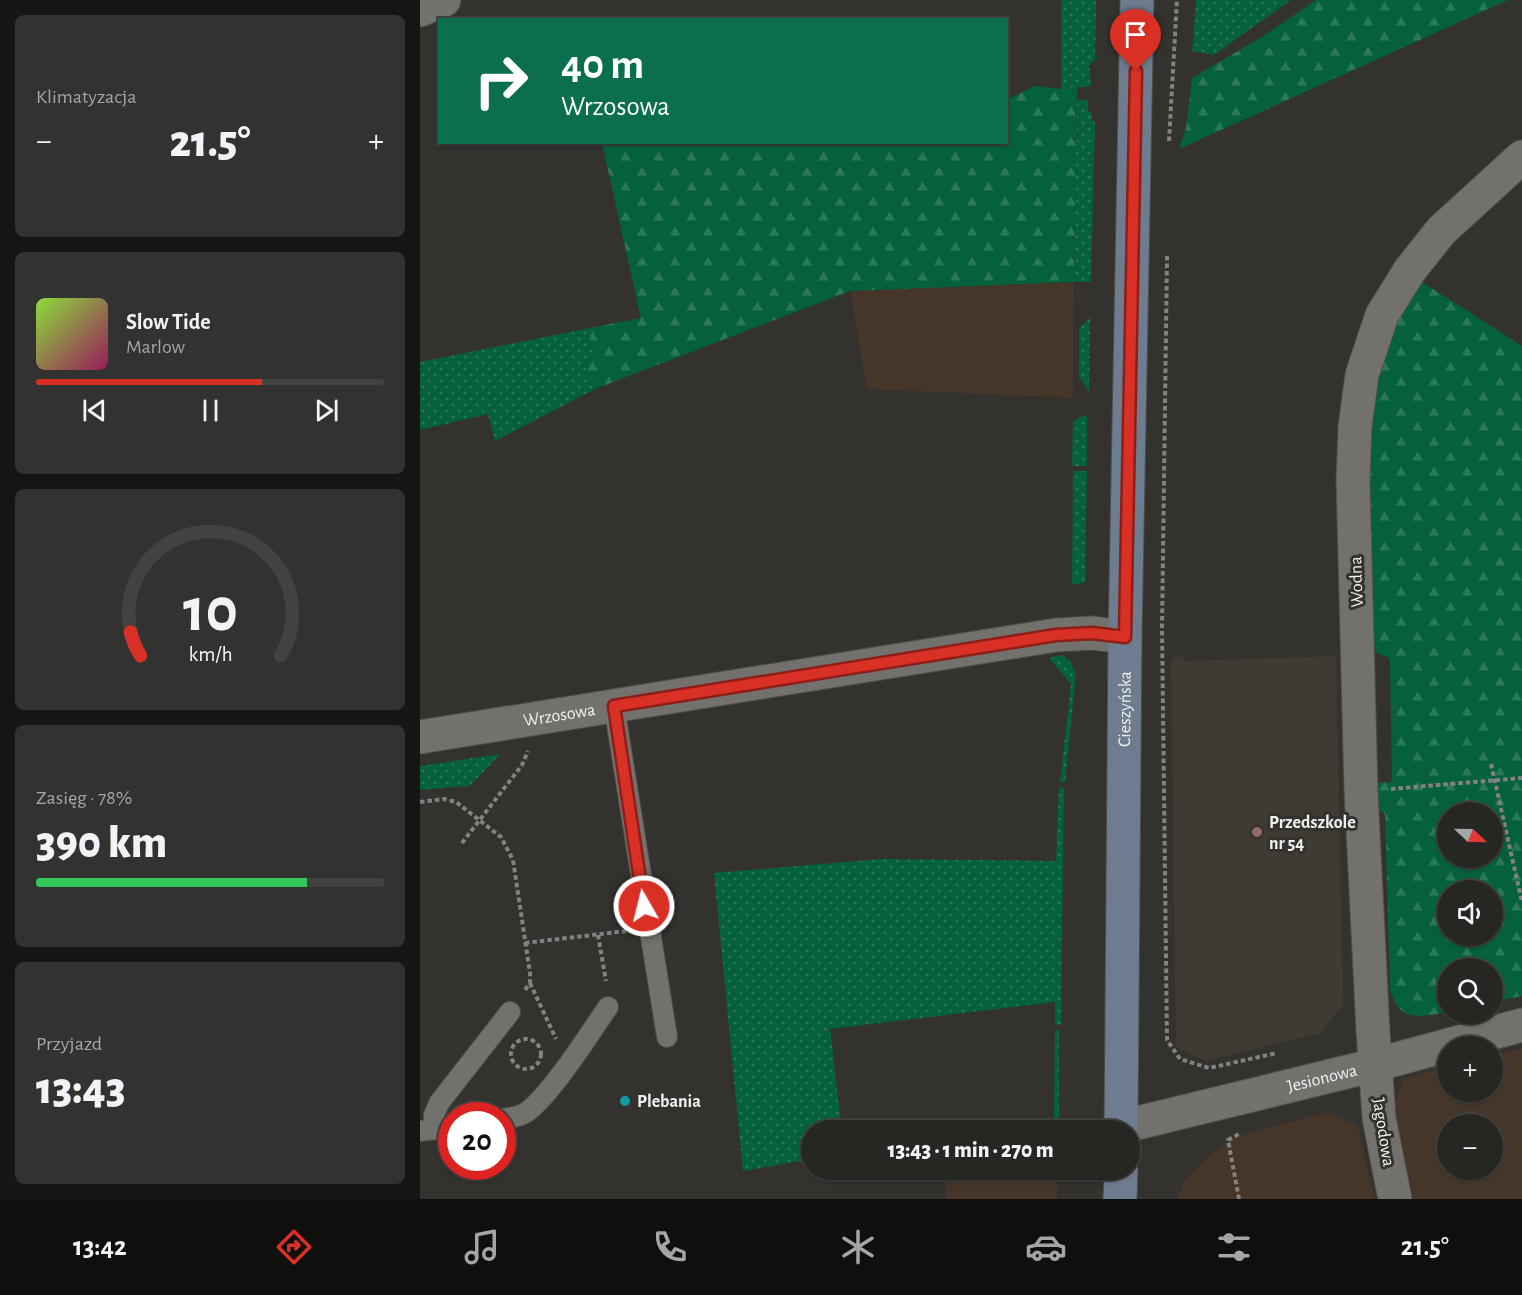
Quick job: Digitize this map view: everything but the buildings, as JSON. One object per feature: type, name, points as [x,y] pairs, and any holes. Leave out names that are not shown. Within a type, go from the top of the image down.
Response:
[{"type":"main road","name":"Cieszyńska","points":[[1121,1120],[1125,637],[1137,0]]},
{"type":"main road","points":[[1120,1199],[1121,1180]]},
{"type":"street","points":[[420,10],[444,0]]},
{"type":"street","name":"Wodna","points":[[1375,1065],[1361,791],[1353,480],[1355,427],[1362,375],[1382,315],[1410,270],[1441,231],[1522,158]]},
{"type":"street","name":"Wrzosowa","points":[[420,737],[1056,635],[1092,633],[1125,637]]},
{"type":"street","name":"Jesionowa","points":[[1140,1124],[1522,1025]]},
{"type":"street","name":"Jagodowa","points":[[1375,1065],[1379,1118],[1395,1199]]},
{"type":"lane","points":[[614,706],[667,1037]]},
{"type":"lane","points":[[516,1116],[524,1114],[532,1108],[570,1061],[608,1007]]},
{"type":"lane","points":[[435,1129],[434,1115],[439,1103],[510,1012]]},
{"type":"path","points":[[1169,150],[1177,0]]},
{"type":"path","points":[[1167,253],[1162,628],[1167,1040],[1180,1059],[1209,1068],[1285,1051]]},
{"type":"path","points":[[1491,764],[1522,903]]},
{"type":"path","points":[[462,843],[522,765]]},
{"type":"path","points":[[1361,791],[1495,782],[1522,778]]},
{"type":"path","points":[[420,802],[444,799],[456,802],[501,837],[513,860],[530,982],[555,1037],[570,1061]]},
{"type":"path","points":[[525,943],[624,932]]},
{"type":"path","points":[[598,935],[609,997],[608,1007]]},
{"type":"path","points":[[510,1012],[530,982]]},
{"type":"path","points":[[527,1038],[535,1042],[540,1048],[541,1057],[537,1064],[531,1068],[516,1066],[510,1052],[513,1045],[527,1038]]},
{"type":"path","points":[[1239,1199],[1228,1140],[1245,1131]]},
{"type":"shaded area","points":[[1074,282],[1073,398],[867,389],[850,291]]},
{"type":"shaded area","name":"Przedszkole nr 54","points":[[1336,656],[1343,1004],[1321,1033],[1205,1061],[1176,1047],[1171,658],[1183,657],[1183,661]]},
{"type":"shaded area","points":[[1522,1048],[1522,1199],[1413,1199],[1392,1108],[1403,1079],[1437,1070],[1437,1102],[1503,1102],[1503,1053]]},
{"type":"shaded area","points":[[1327,1112],[1358,1126],[1374,1199],[1177,1199],[1183,1183],[1206,1158],[1235,1137]]},
{"type":"shaded area","points":[[946,1180],[1057,1180],[1057,1199],[947,1199]]},
{"type":"green space","points":[[1061,0],[1096,0],[1095,60],[1089,65],[1091,86],[1061,89]]},
{"type":"green space","points":[[1196,0],[1291,0],[1214,55],[1192,51]]},
{"type":"green space","points":[[1316,0],[1508,0],[1179,149],[1186,128],[1192,78],[1260,38]]},
{"type":"green space","points":[[1034,86],[1061,89],[1077,86],[1074,282],[850,291],[595,389],[582,376],[593,356],[590,328],[641,318],[602,144],[1008,144],[1008,99]]},
{"type":"green space","points":[[1077,100],[1088,100],[1088,111],[1092,112],[1092,121],[1095,122],[1091,282],[1074,282]]},
{"type":"green space","points":[[1422,282],[1522,346],[1522,996],[1503,1000],[1503,958],[1437,958],[1437,1014],[1420,1016],[1405,1013],[1399,1008],[1390,990],[1385,814],[1373,806],[1372,783],[1392,782],[1390,658],[1370,650],[1366,525],[1366,483],[1374,401],[1384,360],[1406,306]]},
{"type":"green space","points":[[1090,317],[1089,392],[1079,376],[1079,329]]},
{"type":"green space","points":[[590,328],[593,356],[582,376],[595,389],[495,441],[488,414],[420,430],[420,362]]},
{"type":"green space","points":[[1087,416],[1087,466],[1072,466],[1073,421]]},
{"type":"green space","points":[[1073,471],[1087,471],[1085,583],[1072,584]]},
{"type":"green space","points":[[1061,655],[1070,661],[1076,675],[1065,782],[1060,782],[1071,684],[1049,658]]},
{"type":"green space","points":[[500,754],[470,786],[420,790],[420,766]]},
{"type":"green space","points":[[1059,787],[1064,788],[1061,1024],[1055,1025],[1055,1002],[830,1029],[841,1120],[801,1120],[801,1161],[743,1171],[714,873],[881,859],[1056,861]]},
{"type":"green space","points":[[1055,1030],[1059,1030],[1059,1117],[1054,1119]]},
{"type":"place","name":"Przedszkole nr 54","points":[[1257,832]]},
{"type":"place","name":"Plebania","points":[[625,1101]]},
{"type":"route","points":[[644,906],[614,706],[1056,635],[1092,633],[1125,637],[1136,71]]}]
